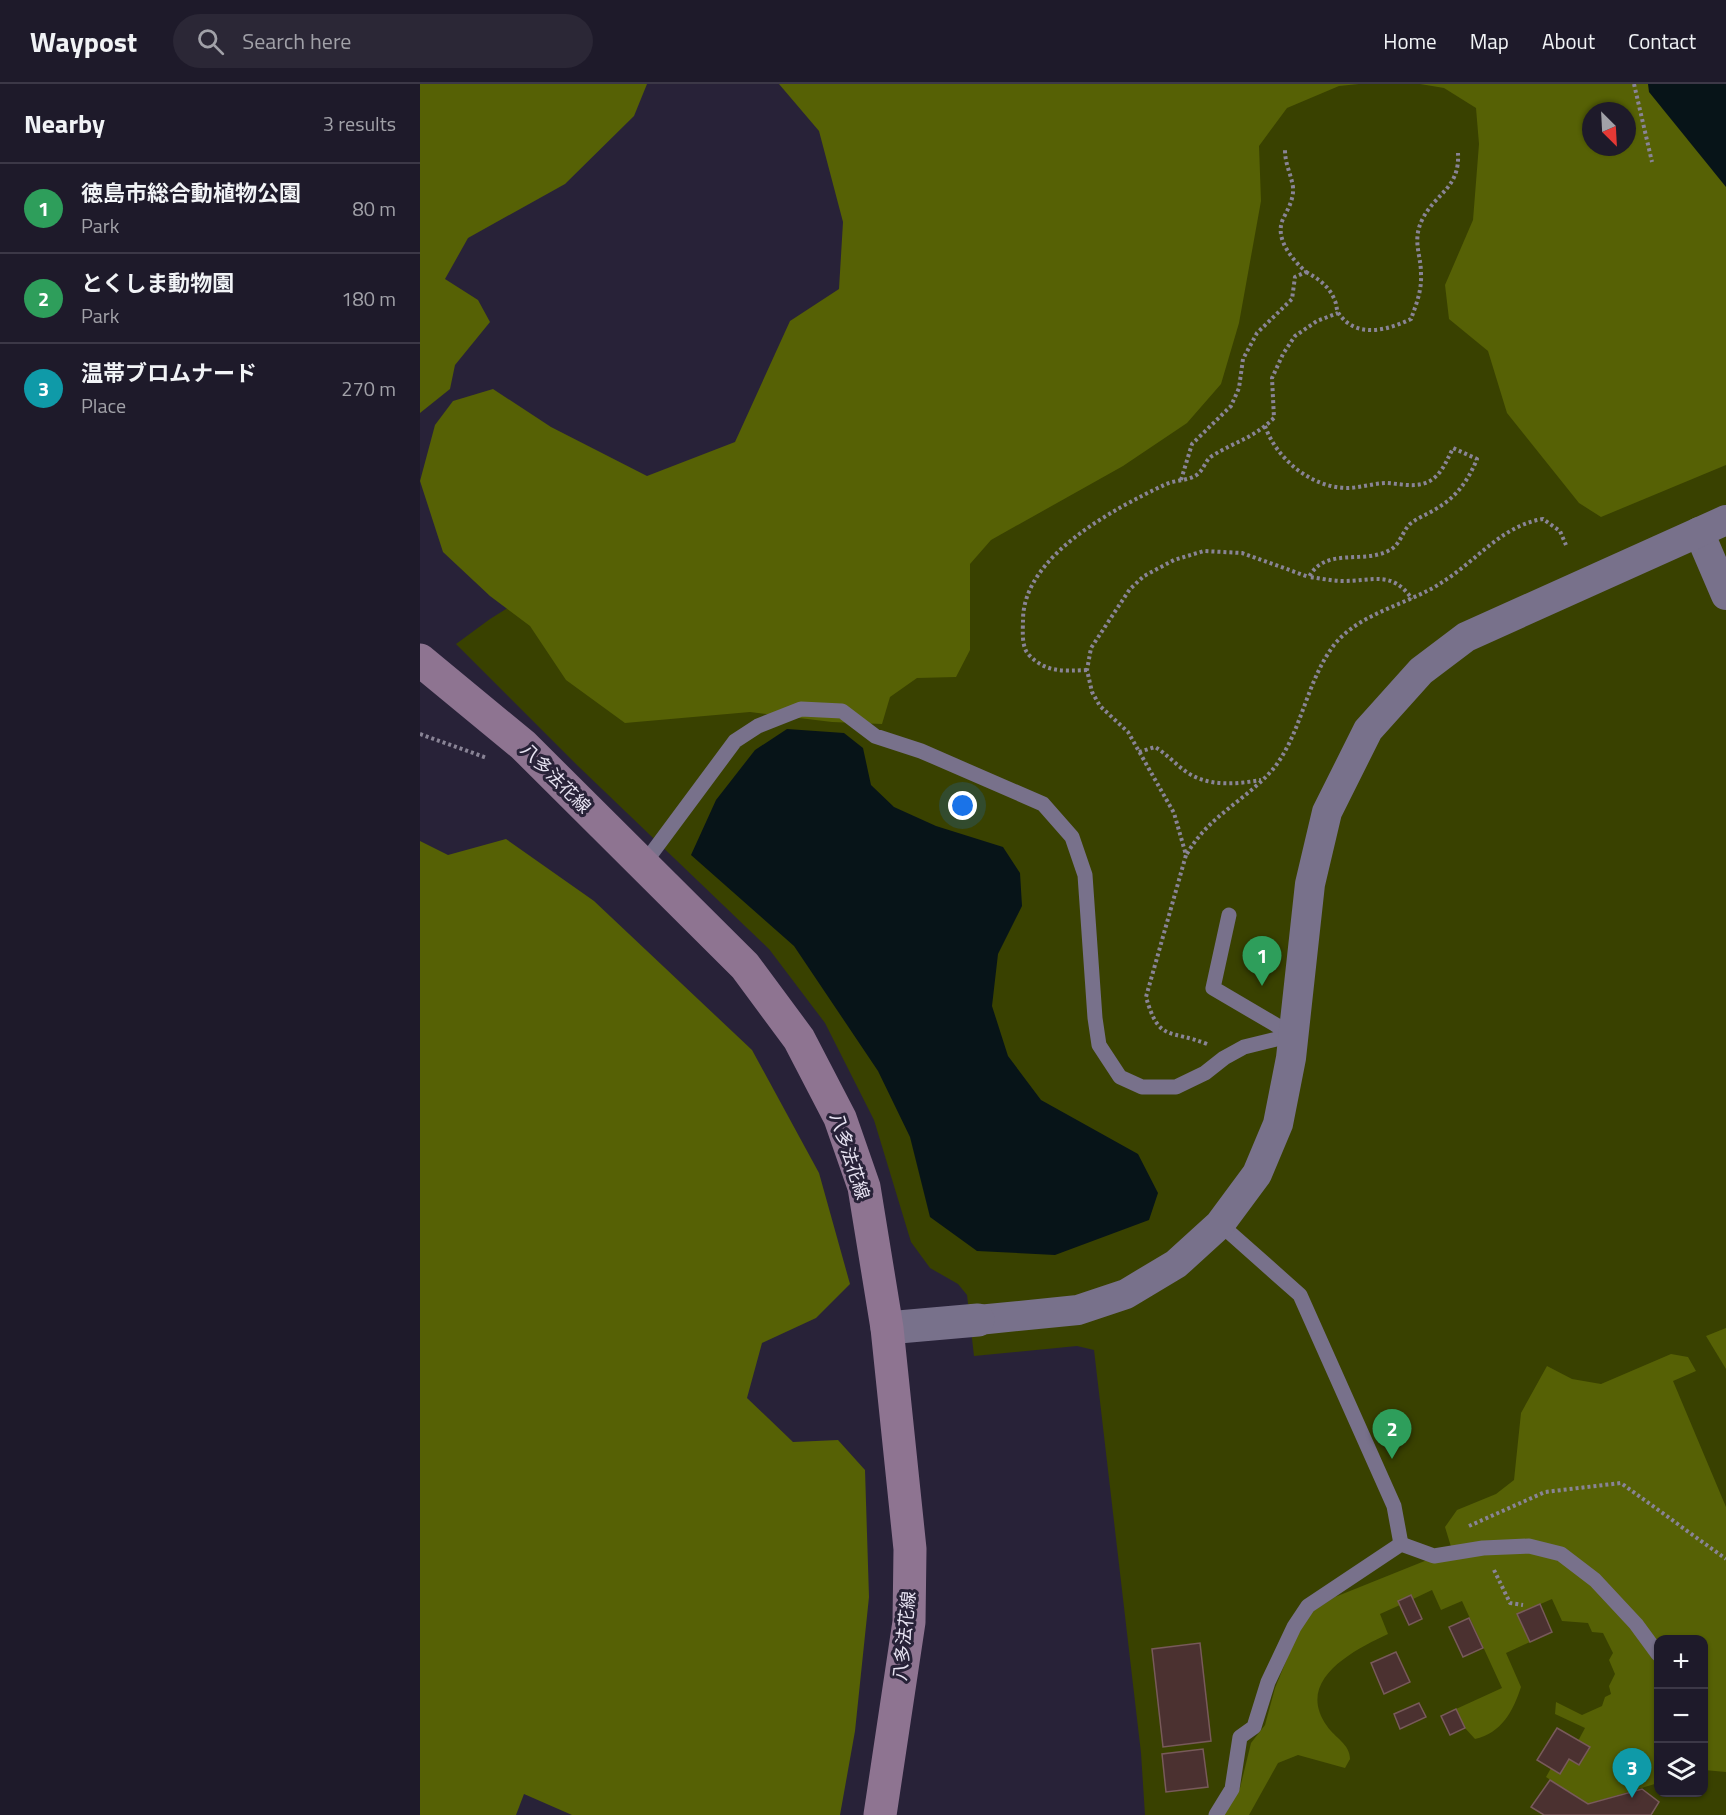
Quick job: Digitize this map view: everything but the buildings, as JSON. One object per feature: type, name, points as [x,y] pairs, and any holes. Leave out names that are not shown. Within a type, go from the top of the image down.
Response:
[{"type":"main road","name":"八多法花線","points":[[420,660],[523,745],[745,966],[799,1039],[840,1118],[864,1187],[887,1328],[910,1549],[909,1622],[880,1815]]},
{"type":"street","points":[[887,1328],[1078,1310],[1126,1294],[1176,1264],[1220,1224],[1257,1174],[1278,1124],[1293,1035],[1310,884],[1327,812],[1368,730],[1421,672],[1466,637],[1726,520]]},
{"type":"street","points":[[1699,532],[1726,595]]},
{"type":"lane","points":[[644,865],[735,741],[758,726],[801,709],[842,711],[874,736],[921,751],[1043,804],[1072,837],[1085,875],[1095,1018],[1100,1045],[1120,1077],[1142,1087],[1176,1087],[1205,1073],[1224,1058],[1244,1047],[1293,1035]]},
{"type":"lane","points":[[1229,915],[1213,988],[1293,1035]]},
{"type":"lane","points":[[1220,1224],[1300,1295],[1394,1506],[1401,1544]]},
{"type":"lane","points":[[1401,1544],[1434,1556],[1483,1548],[1528,1546],[1562,1554],[1595,1580],[1636,1624],[1654,1647]]},
{"type":"lane","points":[[1216,1815],[1232,1789],[1240,1737],[1254,1727],[1268,1682],[1294,1627],[1308,1606],[1401,1544]]},
{"type":"path","points":[[1634,84],[1652,162]]},
{"type":"path","points":[[1285,150],[1286,165],[1293,188],[1291,204],[1281,222],[1283,242],[1292,260],[1306,272],[1321,280],[1335,300],[1338,313],[1352,325],[1372,331],[1393,327],[1411,319],[1418,301],[1421,273],[1417,257],[1419,228],[1422,219],[1453,182],[1459,167],[1458,153]]},
{"type":"path","points":[[1181,480],[1192,444],[1231,406],[1239,388],[1243,359],[1257,333],[1292,299],[1295,277],[1306,272]]},
{"type":"path","points":[[1087,670],[1055,672],[1027,653],[1023,634],[1023,607],[1032,584],[1047,562],[1124,505],[1168,483],[1194,477],[1204,469],[1210,457],[1246,441],[1265,426],[1274,418],[1272,378],[1283,354],[1295,336],[1317,321],[1338,313]]},
{"type":"path","points":[[1265,426],[1270,439],[1286,462],[1303,473],[1344,488],[1385,483],[1422,485],[1442,470],[1453,448],[1477,459],[1470,477],[1459,491],[1408,526],[1401,543],[1390,551],[1373,558],[1333,558],[1313,569],[1309,576]]},
{"type":"path","points":[[1224,1058],[1213,1046],[1169,1035],[1152,1020],[1146,997],[1186,855],[1195,839],[1213,819],[1263,780],[1285,751],[1317,673],[1335,644],[1360,624],[1444,582],[1495,540],[1527,521],[1543,519],[1560,531],[1566,545]]},
{"type":"path","points":[[1186,855],[1174,813],[1128,732],[1100,706],[1092,692],[1087,670],[1091,648],[1130,588],[1144,576],[1174,560],[1204,550],[1242,553],[1309,576],[1339,581],[1384,578],[1398,583],[1412,599]]},
{"type":"path","points":[[420,734],[494,760],[523,745]]},
{"type":"path","points":[[1139,752],[1155,747],[1188,773],[1205,781],[1236,784],[1263,780]]},
{"type":"path","points":[[1459,1530],[1545,1492],[1621,1483],[1726,1559]]},
{"type":"path","points":[[1483,1548],[1510,1603],[1523,1605]]},
{"type":"green space","points":[[420,84],[647,84],[634,116],[565,184],[468,238],[445,279],[478,300],[490,322],[455,365],[450,389],[420,413]]},
{"type":"green space","points":[[779,84],[1359,84],[1339,86],[1287,108],[1259,146],[1261,201],[1239,323],[1221,384],[1187,423],[1123,466],[991,540],[970,564],[970,650],[956,677],[917,678],[890,697],[882,724],[832,722],[750,712],[625,723],[566,680],[530,626],[490,596],[443,552],[420,481],[435,425],[453,401],[493,389],[551,427],[647,476],[735,442],[790,321],[839,289],[843,222],[819,131]]},
{"type":"green space","points":[[1068,84],[1726,84],[1726,1815],[1145,1815],[1141,1753],[1094,1350],[1077,1346],[974,1356],[967,1295],[958,1284],[930,1268],[911,1242],[874,1120],[825,1023],[769,949],[578,766],[456,644],[511,606],[658,603]]},
{"type":"green space","points":[[1420,84],[1726,84],[1726,465],[1601,517],[1579,503],[1507,413],[1488,351],[1449,319],[1445,285],[1473,220],[1479,144],[1476,108],[1444,88]]},
{"type":"green space","points":[[506,839],[594,901],[752,1050],[819,1173],[850,1284],[816,1318],[762,1343],[747,1398],[793,1442],[838,1440],[865,1470],[869,1597],[855,1731],[840,1815],[572,1815],[524,1794],[516,1815],[420,1815],[420,841],[448,855]]},
{"type":"green space","points":[[1726,1328],[1726,1369],[1706,1336]]},
{"type":"green space","points":[[1671,1354],[1688,1357],[1696,1371],[1673,1381],[1726,1507],[1726,1772],[1708,1770],[1708,1635],[1654,1635],[1654,1784],[1588,1804],[1546,1777],[1551,1768],[1560,1774],[1569,1759],[1579,1765],[1590,1748],[1578,1741],[1585,1728],[1555,1714],[1556,1702],[1582,1715],[1602,1706],[1605,1697],[1611,1694],[1609,1686],[1615,1674],[1609,1660],[1613,1653],[1603,1633],[1592,1632],[1588,1623],[1562,1621],[1552,1599],[1518,1614],[1530,1642],[1506,1653],[1521,1687],[1505,1720],[1492,1732],[1475,1739],[1465,1728],[1456,1709],[1502,1688],[1462,1601],[1441,1610],[1432,1590],[1413,1599],[1411,1595],[1398,1601],[1400,1605],[1380,1614],[1388,1634],[1345,1658],[1323,1681],[1318,1694],[1319,1709],[1327,1726],[1348,1749],[1350,1759],[1345,1768],[1298,1755],[1278,1763],[1249,1815],[1224,1815],[1240,1788],[1251,1743],[1265,1725],[1275,1688],[1298,1632],[1312,1612],[1335,1597],[1452,1550],[1445,1527],[1457,1510],[1496,1494],[1514,1480],[1521,1413],[1547,1366],[1572,1379],[1601,1384]]},
{"type":"shaded area","points":[[1648,84],[1726,84],[1726,187],[1649,92]]},
{"type":"shaded area","points":[[787,729],[844,733],[863,748],[871,785],[894,807],[936,826],[1003,847],[1020,873],[1022,906],[998,954],[992,1006],[1008,1056],[1041,1100],[1138,1154],[1158,1193],[1149,1220],[1055,1255],[977,1251],[930,1217],[910,1137],[878,1071],[794,946],[691,855],[716,800],[755,750]]},
{"type":"place","name":"徳島市総合動植物公園","points":[[1262,986]]},
{"type":"place","name":"とくしま動物園","points":[[1392,1459]]},
{"type":"place","name":"温帯ブロムナード","points":[[1632,1798]]}]
